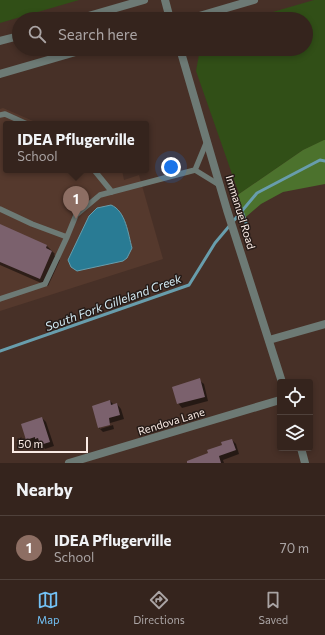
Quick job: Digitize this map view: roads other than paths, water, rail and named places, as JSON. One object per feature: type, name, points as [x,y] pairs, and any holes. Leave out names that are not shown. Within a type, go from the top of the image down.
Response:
[{"type":"street","points":[[102,12],[144,0]]},
{"type":"street","points":[[165,0],[168,12]]},
{"type":"street","points":[[213,12],[254,0]]},
{"type":"street","points":[[0,42],[12,38]]},
{"type":"street","points":[[0,74],[62,56]]},
{"type":"street","name":"Immanuel Road","points":[[182,56],[237,240],[281,379]]},
{"type":"street","points":[[269,340],[325,324]]},
{"type":"street","name":"Rendova Lane","points":[[69,463],[277,401]]},
{"type":"street","points":[[302,451],[305,463]]},
{"type":"lane","points":[[0,115],[5,114],[20,121]]},
{"type":"lane","points":[[195,170],[207,140]]},
{"type":"lane","points":[[0,299],[46,284],[76,215],[100,195],[195,170],[221,186]]},
{"type":"lane","points":[[96,173],[112,192]]},
{"type":"lane","points":[[0,209],[32,224],[66,237]]},
{"type":"water","points":[[111,205],[120,212],[128,230],[132,248],[127,258],[123,261],[77,271],[71,267],[68,260],[89,216],[97,208]]},
{"type":"waterway","name":"South Fork Gilleland Creek","points":[[0,351],[189,285],[215,243],[257,193],[320,160],[325,161]]},
{"type":"waterway","points":[[242,211],[247,226]]},
{"type":"place","name":"IDEA Pflugerville","points":[[76,219]]}]
